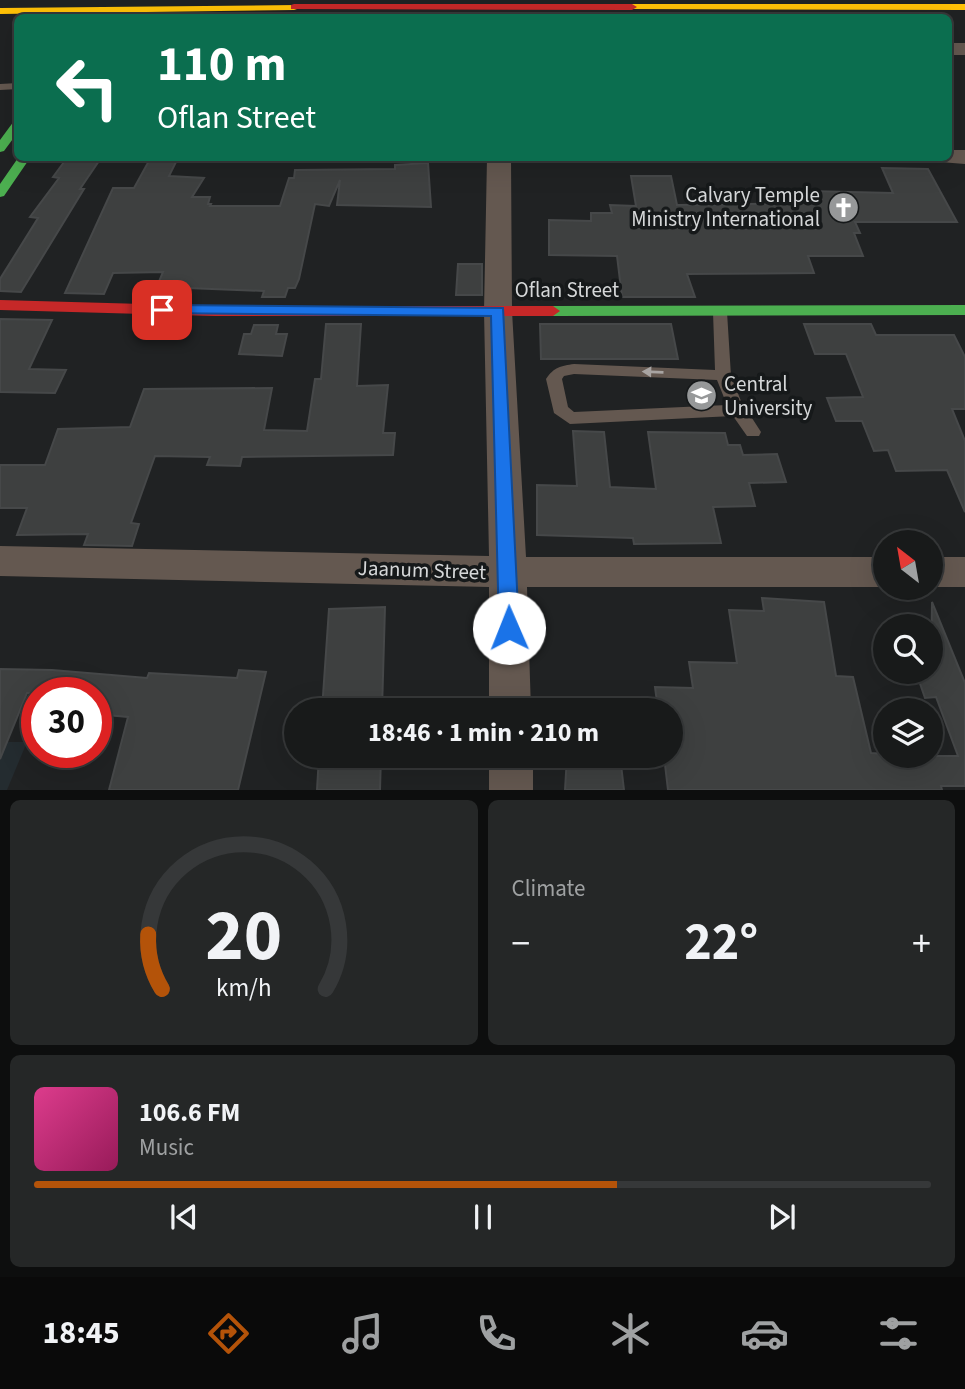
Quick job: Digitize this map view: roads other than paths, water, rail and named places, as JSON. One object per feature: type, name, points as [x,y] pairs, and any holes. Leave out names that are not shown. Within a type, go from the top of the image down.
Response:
[{"type":"main road","points":[[0,4],[75,0]]},
{"type":"main road","points":[[0,11],[113,7],[965,8]]},
{"type":"main road","points":[[149,14],[164,7]]},
{"type":"main road","points":[[34,10],[73,14]]},
{"type":"main road","points":[[0,148],[14,129]]},
{"type":"main road","points":[[0,193],[22,161]]},
{"type":"main road","name":"Oflan Street","points":[[0,305],[215,311],[720,313],[965,310]]},
{"type":"street","points":[[499,161],[498,311],[510,698]]},
{"type":"street","name":"Jaanum Street","points":[[0,561],[508,572],[873,572]]},
{"type":"street","points":[[943,572],[965,572]]},
{"type":"street","points":[[511,768],[511,790]]},
{"type":"lane","points":[[720,313],[721,374],[736,410],[753,432]]},
{"type":"lane","points":[[721,374],[574,369],[559,372],[555,379],[561,409],[570,418],[736,410]]},
{"type":"place","name":"Calvary Temple Ministry International","points":[[843,207]]},
{"type":"place","name":"Central University","points":[[701,396]]}]
